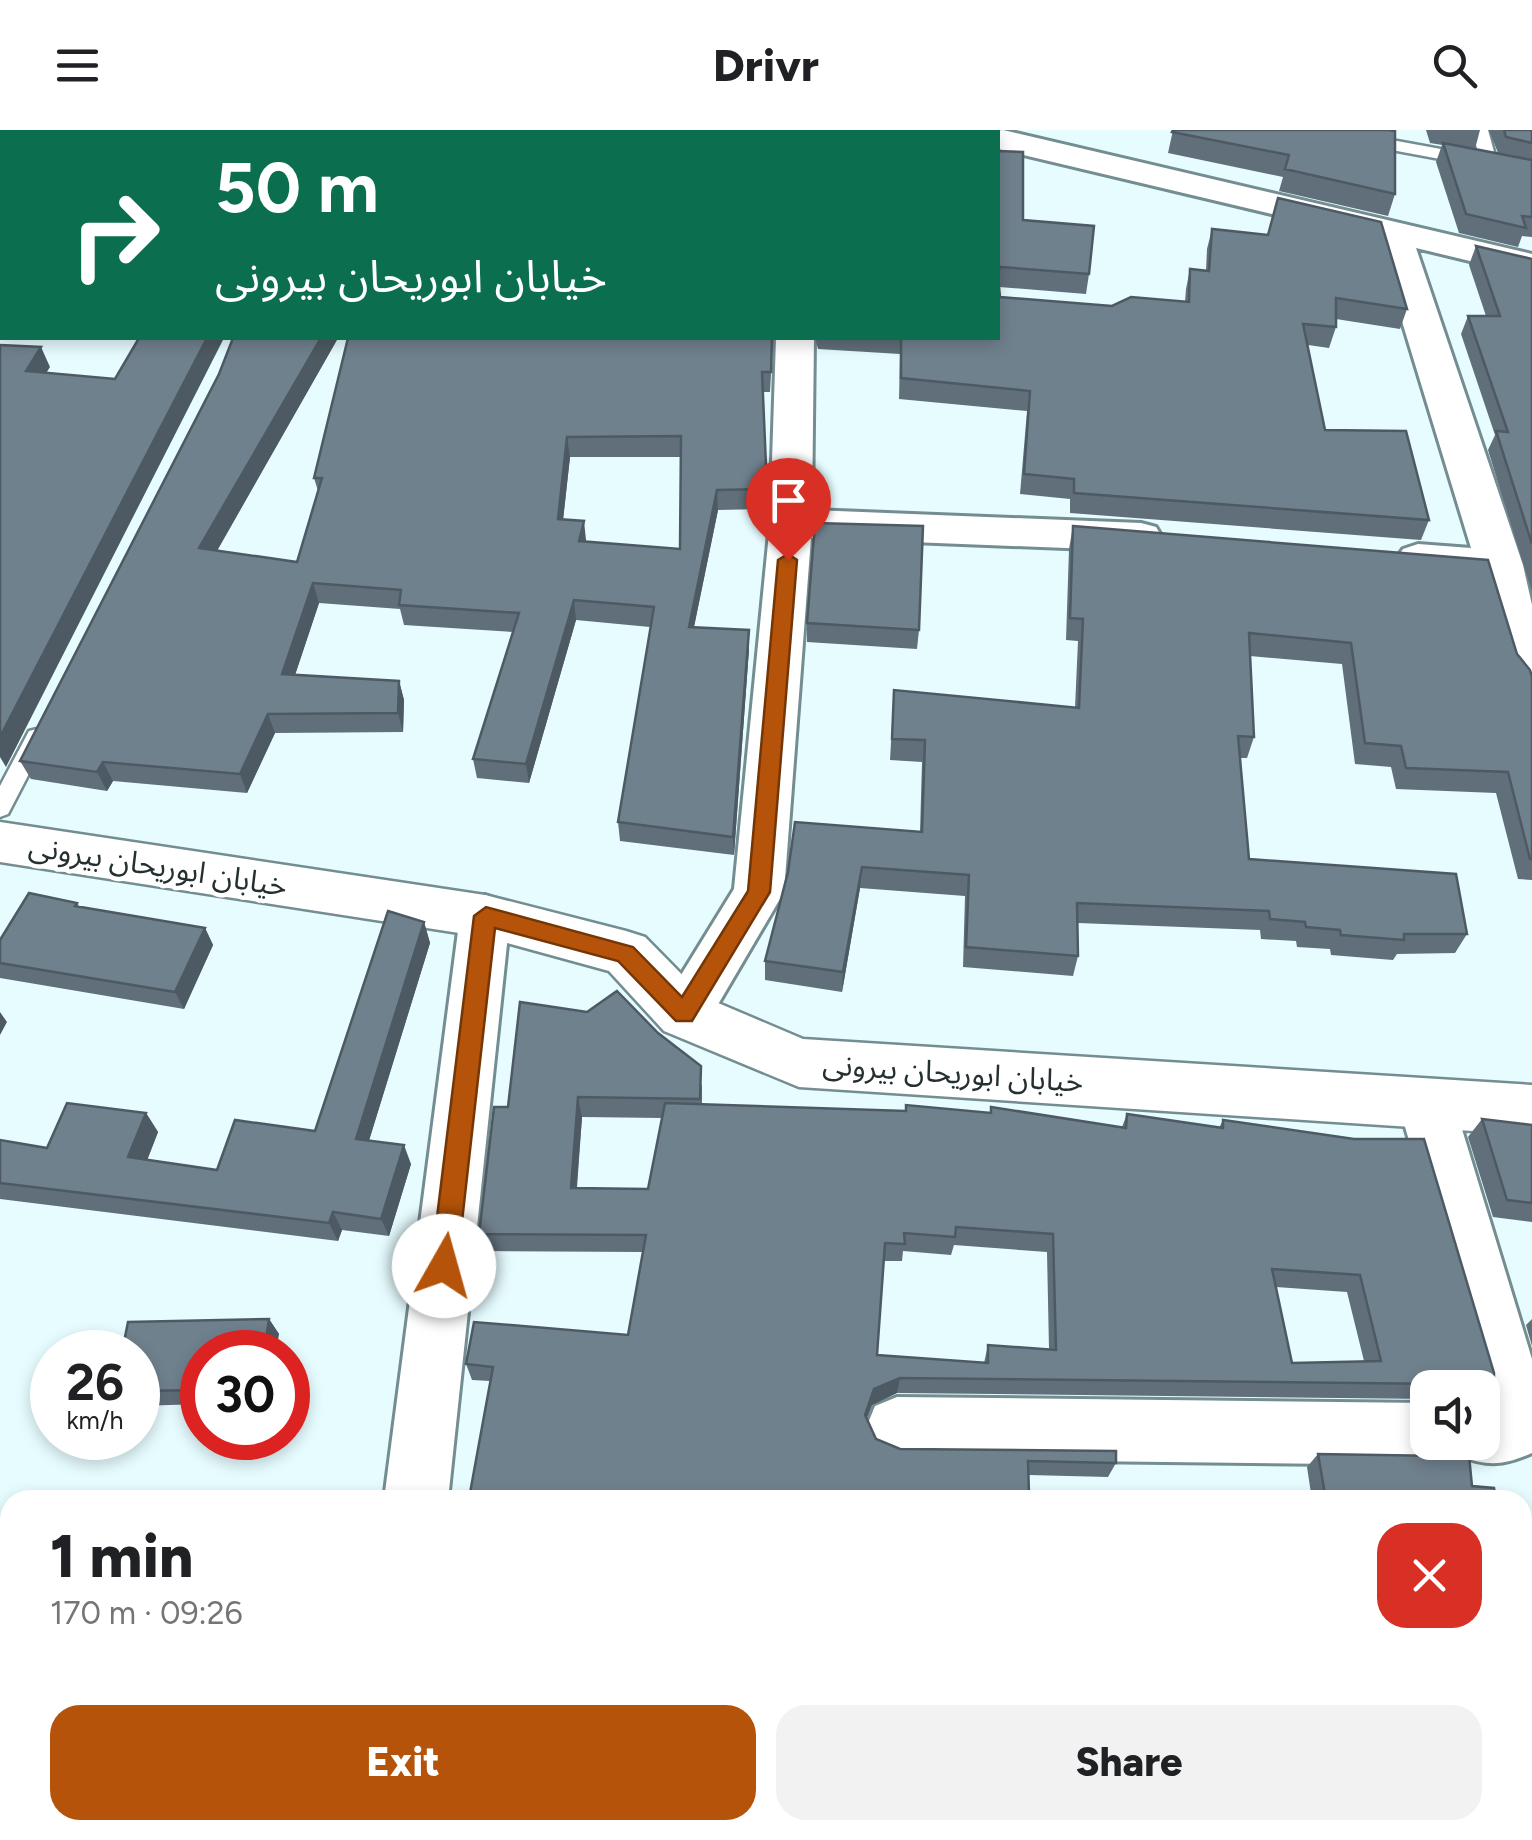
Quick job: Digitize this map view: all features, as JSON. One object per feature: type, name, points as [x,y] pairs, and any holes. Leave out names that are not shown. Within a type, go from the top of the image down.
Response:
[{"type":"street","points":[[1000,139],[1532,265]]},
{"type":"street","points":[[1393,234],[1501,566],[1532,675]]},
{"type":"street","points":[[684,1014],[759,892],[791,523],[795,340]]},
{"type":"street","points":[[791,523],[1172,539]]},
{"type":"street","points":[[1385,556],[1501,566]]},
{"type":"street","name":"خیابان ابوریحان بیرونی","points":[[0,842],[486,916],[626,954],[684,1014],[799,1064],[1532,1110]]},
{"type":"street","points":[[417,1490],[486,916]]},
{"type":"street","points":[[1426,1103],[1516,1408],[1517,1428],[1500,1435]]},
{"type":"street","points":[[897,1428],[1410,1434]]},
{"type":"lane","points":[[1310,130],[1532,171]]},
{"type":"lane","points":[[1480,130],[1489,163]]},
{"type":"lane","points":[[0,808],[44,721]]},
{"type":"building","points":[[1173,130],[1395,131],[1395,194],[1285,169],[1289,155]]},
{"type":"building","points":[[1504,130],[1532,130],[1532,143],[1506,137]]},
{"type":"building","points":[[1443,143],[1532,160],[1532,217],[1522,216],[1526,228],[1466,214]]},
{"type":"building","points":[[1000,151],[1023,152],[1023,220],[1094,226],[1089,274],[1001,267]]},
{"type":"building","points":[[1278,198],[1381,222],[1407,309],[1336,298],[1336,327],[1303,324],[1325,430],[1406,431],[1429,520],[1074,493],[1074,479],[1024,474],[1030,391],[901,378],[901,340],[1000,340],[1000,297],[1112,306],[1131,297],[1189,302],[1190,269],[1209,271],[1212,229],[1268,235]]},
{"type":"building","points":[[1476,246],[1532,259],[1532,544],[1496,431],[1508,432],[1468,316],[1500,316]]},
{"type":"building","points":[[138,340],[206,340],[0,737],[0,345],[41,347],[26,371],[115,379]]},
{"type":"building","points":[[232,340],[320,340],[199,548],[297,562],[322,478],[314,478],[348,340],[772,340],[771,372],[762,372],[767,489],[717,490],[689,627],[749,630],[733,837],[618,822],[654,607],[574,600],[526,764],[473,759],[519,613],[399,605],[401,590],[313,583],[282,674],[399,681],[398,713],[268,714],[240,774],[103,762],[97,772],[20,761],[219,374]],"holes":[[[681,436],[680,549],[579,541],[584,521],[558,519],[567,437]]]},
{"type":"building","points":[[815,523],[923,526],[919,630],[807,623]]},
{"type":"building","points":[[1073,526],[1488,560],[1517,654],[1532,677],[1532,859],[1508,772],[1406,768],[1401,746],[1365,743],[1351,643],[1249,633],[1254,737],[1238,736],[1249,859],[1456,874],[1467,934],[1404,934],[1404,940],[1341,935],[1340,930],[1306,927],[1305,922],[1270,919],[1269,911],[1077,903],[1078,956],[966,947],[969,875],[862,867],[843,972],[765,961],[788,872],[795,822],[922,832],[925,740],[892,739],[894,690],[1079,708],[1083,619],[1070,618]]},
{"type":"building","points":[[29,893],[77,903],[75,906],[205,928],[175,992],[0,963],[0,940]]},
{"type":"building","points":[[388,911],[424,922],[356,1139],[404,1145],[381,1219],[333,1212],[329,1223],[0,1183],[0,1140],[47,1148],[67,1103],[146,1113],[128,1157],[217,1170],[235,1120],[315,1131]]},
{"type":"building","points":[[617,991],[658,1033],[701,1066],[700,1099],[578,1097],[571,1188],[648,1189],[665,1103],[906,1111],[906,1105],[991,1113],[991,1107],[1126,1128],[1127,1114],[1223,1128],[1223,1120],[1354,1139],[1424,1139],[1493,1370],[1410,1370],[1410,1384],[900,1378],[874,1389],[865,1415],[876,1439],[900,1449],[1116,1451],[1116,1463],[1028,1461],[1029,1490],[471,1490],[493,1367],[466,1364],[474,1322],[628,1335],[646,1235],[479,1234],[494,1107],[508,1107],[520,1002],[587,1012]],"holes":[[[956,1227],[1053,1234],[1056,1350],[988,1345],[988,1363],[877,1355],[885,1243],[905,1244],[904,1233],[955,1237]],[[1272,1269],[1360,1275],[1381,1361],[1292,1363]]]},
{"type":"building","points":[[1482,1119],[1532,1125],[1532,1203],[1507,1200]]},
{"type":"building","points":[[269,1319],[267,1330],[180,1330],[180,1390],[160,1391],[160,1330],[126,1330],[128,1322]]},
{"type":"building","points":[[1318,1454],[1469,1460],[1472,1486],[1494,1490],[1324,1490]]},
{"type":"route","points":[[444,1266],[486,916],[626,954],[684,1014],[759,892],[788,560]]}]
